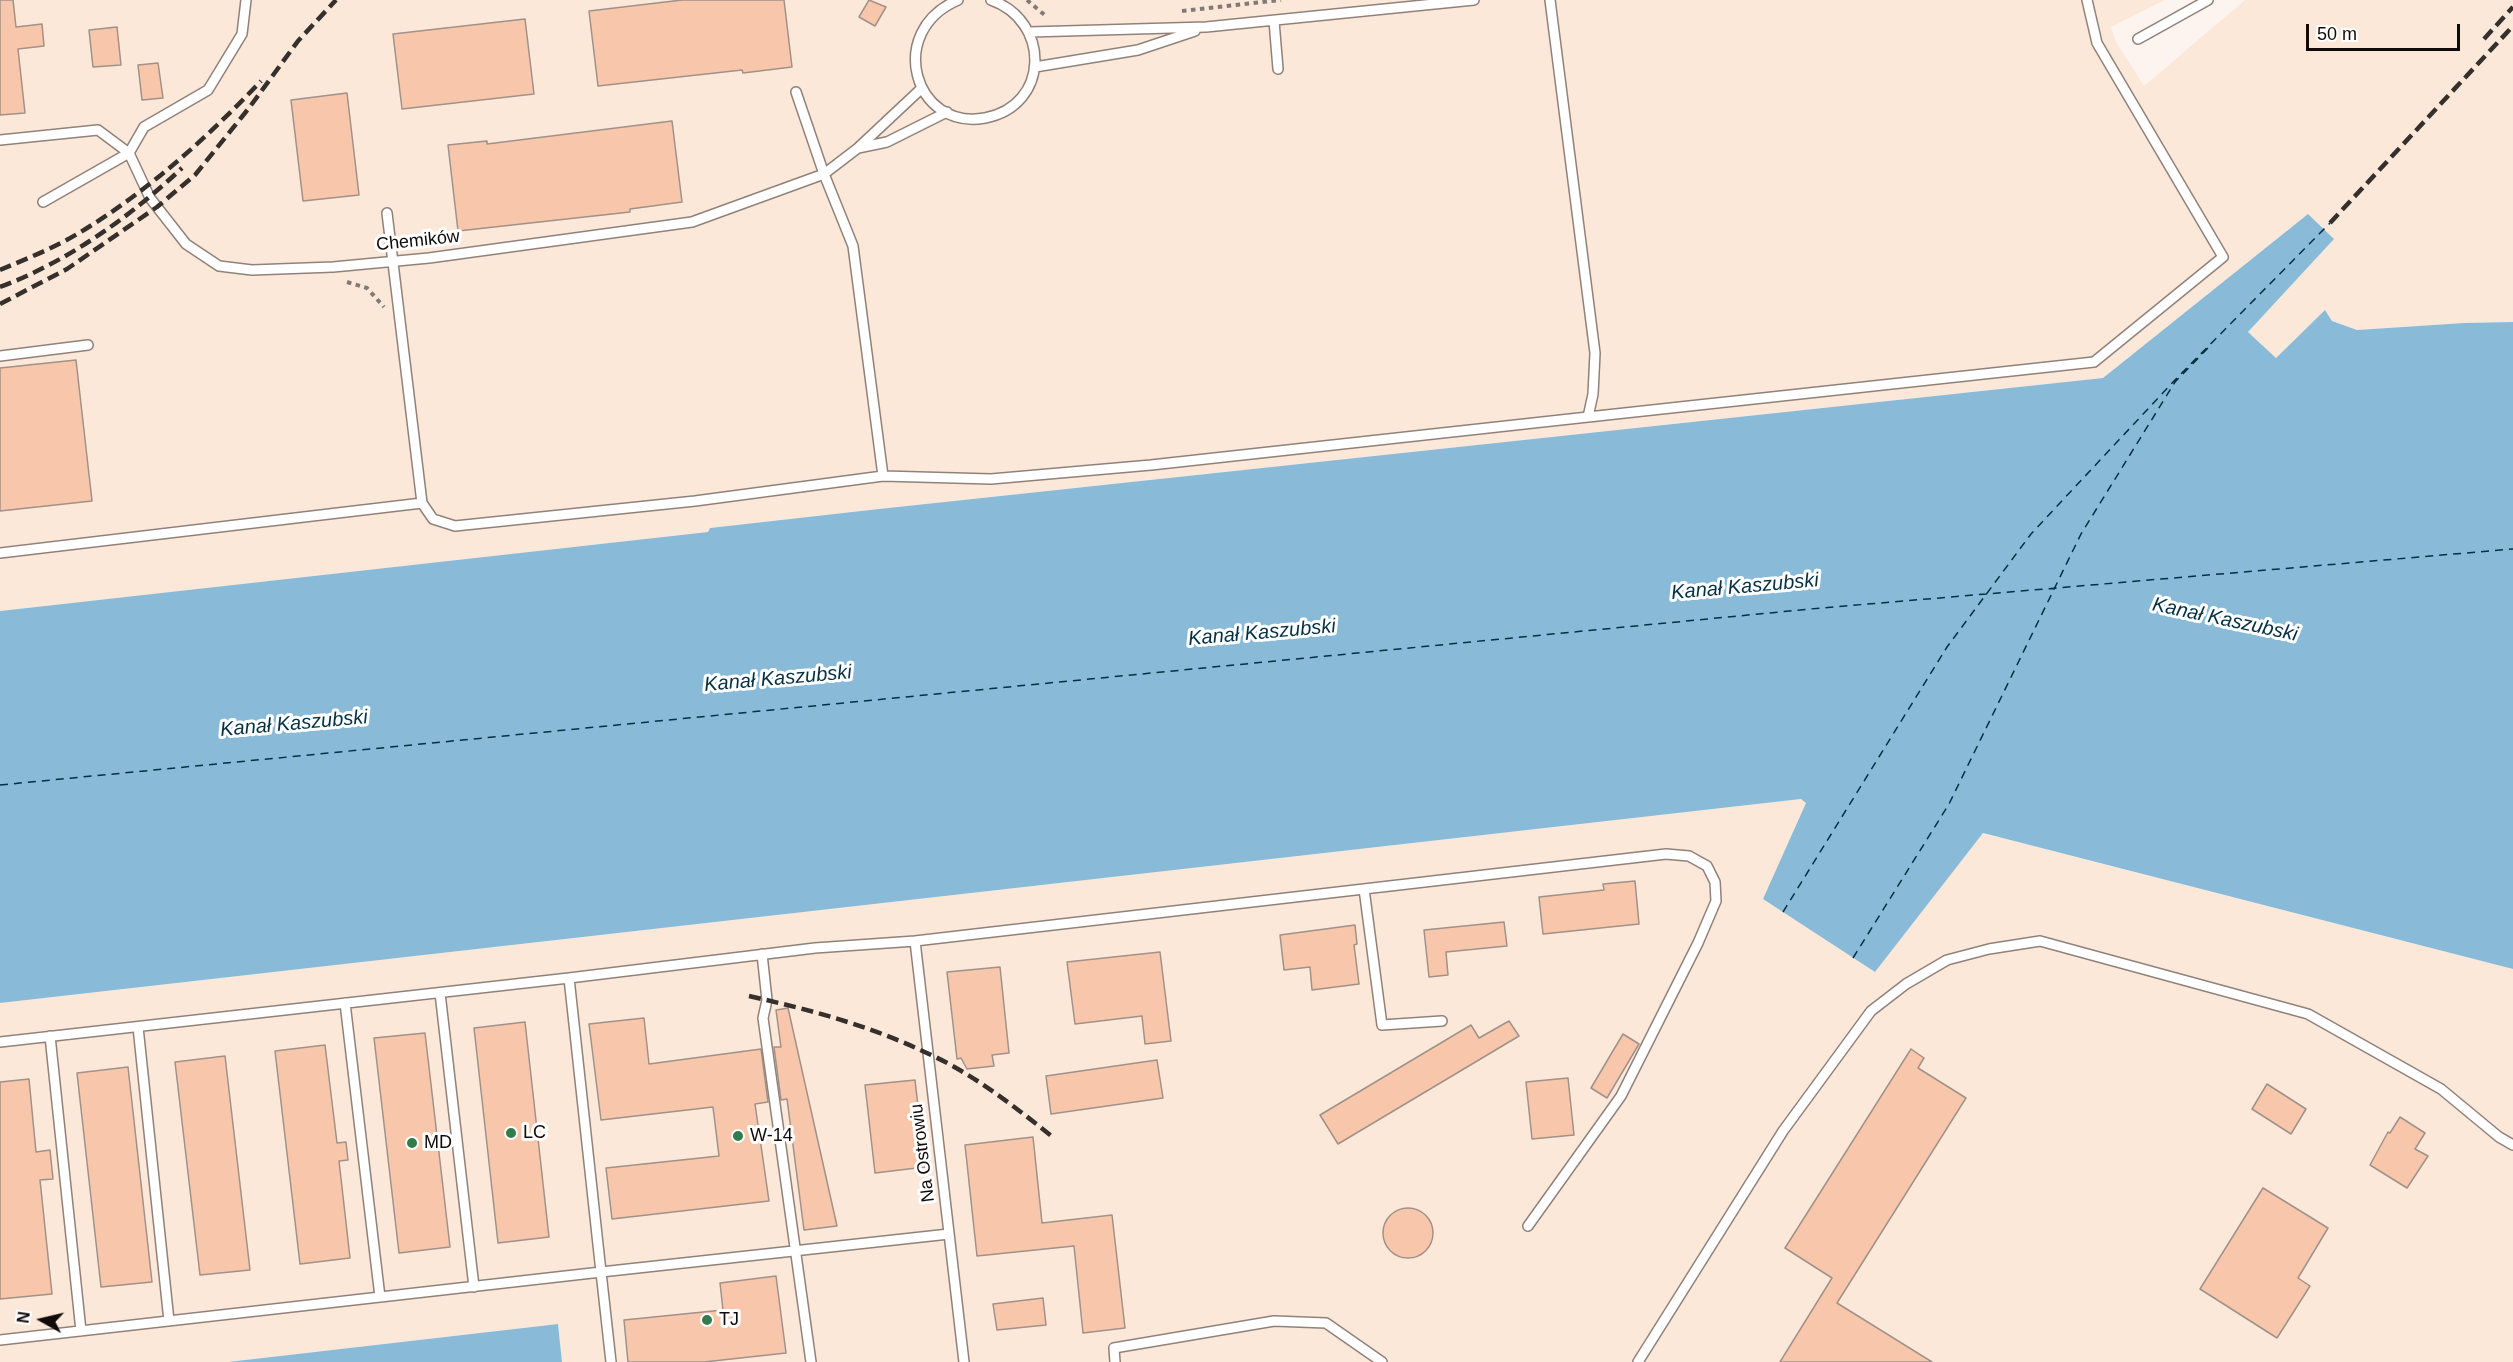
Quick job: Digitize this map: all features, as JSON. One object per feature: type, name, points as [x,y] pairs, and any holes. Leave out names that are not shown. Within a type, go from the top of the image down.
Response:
[{"type":"lane","points":[[43,202],[129,153],[144,127],[208,90],[242,34],[246,0]]},
{"type":"lane","points":[[958,0],[946,3],[931,17],[920,33],[915,51],[916,70],[922,88],[933,102],[947,112],[965,118],[984,118],[1002,113],[1018,101],[1029,86],[1035,67],[1035,49],[1030,32],[1012,11],[991,0]]},
{"type":"lane","points":[[1030,32],[1206,27],[1473,0]]},
{"type":"lane","points":[[1550,0],[1595,353],[1593,394],[1588,417]]},
{"type":"lane","points":[[387,213],[422,503],[432,519],[455,526],[694,501],[883,476],[991,479],[1128,467],[2094,362],[2223,257],[2097,43],[2087,0]]},
{"type":"lane","points":[[2138,39],[2208,0]]},
{"type":"lane","points":[[1274,21],[1278,69]]},
{"type":"lane","points":[[1035,67],[1138,50],[1206,27]]},
{"type":"lane","points":[[858,148],[922,88]]},
{"type":"lane","points":[[796,92],[824,174],[853,246],[883,476]]},
{"type":"lane","name":"Chemików","points":[[129,153],[150,198],[186,244],[219,266],[252,270],[333,267],[692,222],[824,174],[858,148],[887,142],[947,112]]},
{"type":"lane","points":[[0,140],[98,130],[129,153]]},
{"type":"lane","points":[[0,356],[88,345]]},
{"type":"lane","points":[[0,553],[422,503]]},
{"type":"lane","points":[[0,1042],[815,948],[915,941],[1666,854],[1689,856],[1707,866],[1715,882],[1716,901],[1698,943],[1621,1096],[1528,1226]]},
{"type":"lane","points":[[1364,889],[1382,1025],[1442,1021]]},
{"type":"lane","name":"Na Ostrowiu","points":[[915,941],[964,1362]]},
{"type":"lane","points":[[1638,1362],[1783,1131],[1871,1011],[1906,984],[1947,960],[1989,949],[2040,941],[2308,1014],[2442,1089],[2499,1137],[2513,1145]]},
{"type":"lane","points":[[762,954],[767,1000],[763,1018],[811,1362]]},
{"type":"lane","points":[[569,978],[611,1362]]},
{"type":"lane","points":[[440,993],[474,1287]]},
{"type":"lane","points":[[345,1004],[380,1297]]},
{"type":"lane","points":[[138,1026],[169,1321]]},
{"type":"lane","points":[[50,1036],[81,1331]]},
{"type":"lane","points":[[0,1340],[949,1234]]},
{"type":"lane","points":[[1115,1362],[1113,1348],[1274,1321],[1326,1323],[1382,1362]]},
{"type":"path","points":[[333,267],[335,283],[349,282],[367,288],[383,307],[397,306]]},
{"type":"shaded area","points":[[0,0],[2165,0],[2111,27],[2116,42],[2144,86],[2245,0],[2513,0],[2513,322],[2357,330],[2331,321],[2325,310],[2276,358],[2248,332],[2334,239],[2308,214],[2103,378],[879,509],[710,528],[708,532],[0,611]]},
{"type":"shaded area","points":[[1801,799],[1806,803],[1764,899],[1875,972],[1982,833],[2513,969],[2513,1362],[562,1362],[558,1324],[228,1362],[0,1362],[0,1003]]},
{"type":"water","name":"Kanał Kaszubski","points":[[2308,214],[2334,239],[2248,332],[2276,358],[2325,310],[2332,321],[2357,330],[2513,322],[2513,969],[1983,833],[1875,972],[1763,899],[1806,803],[1801,799],[0,1003],[0,611],[708,532],[710,528],[879,509],[2103,378]]},
{"type":"water","points":[[558,1324],[562,1362],[228,1362]]},
{"type":"building","points":[[0,0],[13,0],[16,27],[42,24],[44,46],[18,49],[25,113],[0,115]]},
{"type":"building","points":[[682,0],[784,0],[792,67],[743,73],[742,70],[598,86],[589,11]]},
{"type":"building","points":[[869,0],[886,7],[875,26],[859,17]]},
{"type":"building","points":[[525,19],[534,94],[402,109],[393,34]]},
{"type":"building","points":[[117,27],[121,65],[93,67],[89,30]]},
{"type":"building","points":[[158,63],[163,98],[142,100],[138,65]]},
{"type":"building","points":[[347,93],[359,195],[303,201],[291,100]]},
{"type":"building","points":[[672,121],[682,202],[630,209],[630,212],[458,231],[448,145],[487,141],[487,144]]},
{"type":"building","points":[[76,360],[92,501],[0,511],[0,368]]},
{"type":"building","points":[[1635,881],[1639,924],[1543,934],[1539,897],[1604,890],[1603,884]]},
{"type":"building","points":[[1504,922],[1507,946],[1446,952],[1448,975],[1429,977],[1424,930]]},
{"type":"building","points":[[1355,925],[1357,944],[1354,945],[1359,984],[1312,990],[1310,967],[1284,970],[1280,935]]},
{"type":"building","points":[[1160,952],[1171,1041],[1145,1044],[1142,1016],[1075,1024],[1067,962]]},
{"type":"building","points":[[1000,967],[1009,1053],[992,1055],[994,1066],[967,1069],[961,1058],[957,1059],[947,972]]},
{"type":"building","points":[[788,1008],[837,1226],[804,1230],[787,1099],[781,1100],[774,1047],[781,1047],[776,1010]]},
{"type":"building","name":"W-14","points":[[644,1018],[649,1064],[761,1049],[768,1102],[755,1104],[769,1201],[612,1219],[606,1168],[719,1156],[713,1107],[601,1120],[589,1024]]},
{"type":"building","points":[[1509,1021],[1519,1036],[1338,1144],[1320,1115],[1471,1025],[1479,1038]]},
{"type":"building","name":"LC","points":[[525,1022],[549,1237],[498,1243],[474,1028]]},
{"type":"building","name":"MD","points":[[425,1033],[450,1247],[399,1253],[374,1038]]},
{"type":"building","points":[[1623,1034],[1639,1044],[1607,1098],[1591,1088]]},
{"type":"building","points":[[325,1045],[337,1143],[346,1142],[348,1160],[339,1161],[350,1258],[300,1264],[275,1051]]},
{"type":"building","points":[[1911,1049],[1924,1058],[1918,1068],[1966,1098],[1837,1303],[1932,1362],[1780,1362],[1832,1278],[1785,1248]]},
{"type":"building","points":[[225,1056],[250,1270],[200,1275],[175,1062]]},
{"type":"building","points":[[1157,1060],[1163,1098],[1051,1114],[1046,1076]]},
{"type":"building","points":[[128,1067],[152,1282],[101,1287],[77,1073]]},
{"type":"building","points":[[1568,1078],[1574,1135],[1532,1139],[1526,1082]]},
{"type":"building","points":[[29,1079],[36,1152],[50,1150],[53,1179],[40,1180],[52,1294],[0,1299],[0,1082]]},
{"type":"building","points":[[915,1080],[925,1167],[875,1173],[865,1085]]},
{"type":"building","points":[[2267,1084],[2306,1109],[2291,1134],[2252,1109]]},
{"type":"building","points":[[2400,1117],[2425,1133],[2415,1149],[2428,1156],[2407,1188],[2370,1165],[2388,1132],[2390,1133]]},
{"type":"building","points":[[1033,1137],[1042,1223],[1112,1215],[1125,1328],[1083,1333],[1074,1246],[977,1256],[965,1145]]},
{"type":"building","points":[[2263,1188],[2328,1228],[2298,1278],[2310,1286],[2277,1338],[2200,1289]]},
{"type":"building","points":[[1403,1208],[1413,1208],[1426,1215],[1433,1228],[1433,1238],[1426,1251],[1413,1258],[1403,1258],[1394,1254],[1387,1247],[1383,1238],[1383,1228],[1387,1219],[1394,1212]]},
{"type":"building","name":"TJ","points":[[776,1276],[786,1353],[704,1362],[628,1362],[624,1320],[723,1310],[720,1283]]},
{"type":"building","points":[[1043,1298],[1046,1325],[997,1330],[993,1304]]},
{"type":"ferry route","points":[[1783,912],[1947,647],[2031,534],[2174,381],[2330,223]]},
{"type":"ferry route","points":[[1853,958],[1949,804],[2081,534],[2175,382],[2208,348]]},
{"type":"ferry route","points":[[0,785],[1810,609],[2513,549]]},
{"type":"railway","points":[[0,304],[67,269],[157,207],[195,175],[249,108],[298,41],[336,0]]},
{"type":"railway","points":[[2484,39],[2513,7]]},
{"type":"railway","points":[[2330,223],[2513,26]]},
{"type":"railway","points":[[0,270],[69,238],[129,200],[198,143],[261,81]]},
{"type":"railway","points":[[0,287],[49,265],[97,237],[141,204],[182,168]]},
{"type":"railway","points":[[749,996],[840,1020],[885,1035],[929,1054],[978,1082],[1054,1138]]},
{"type":"place","name":"LC","points":[[511,1133]]},
{"type":"place","name":"W-14","points":[[738,1136]]},
{"type":"place","name":"MD","points":[[412,1143]]},
{"type":"place","name":"TJ","points":[[707,1320]]}]
